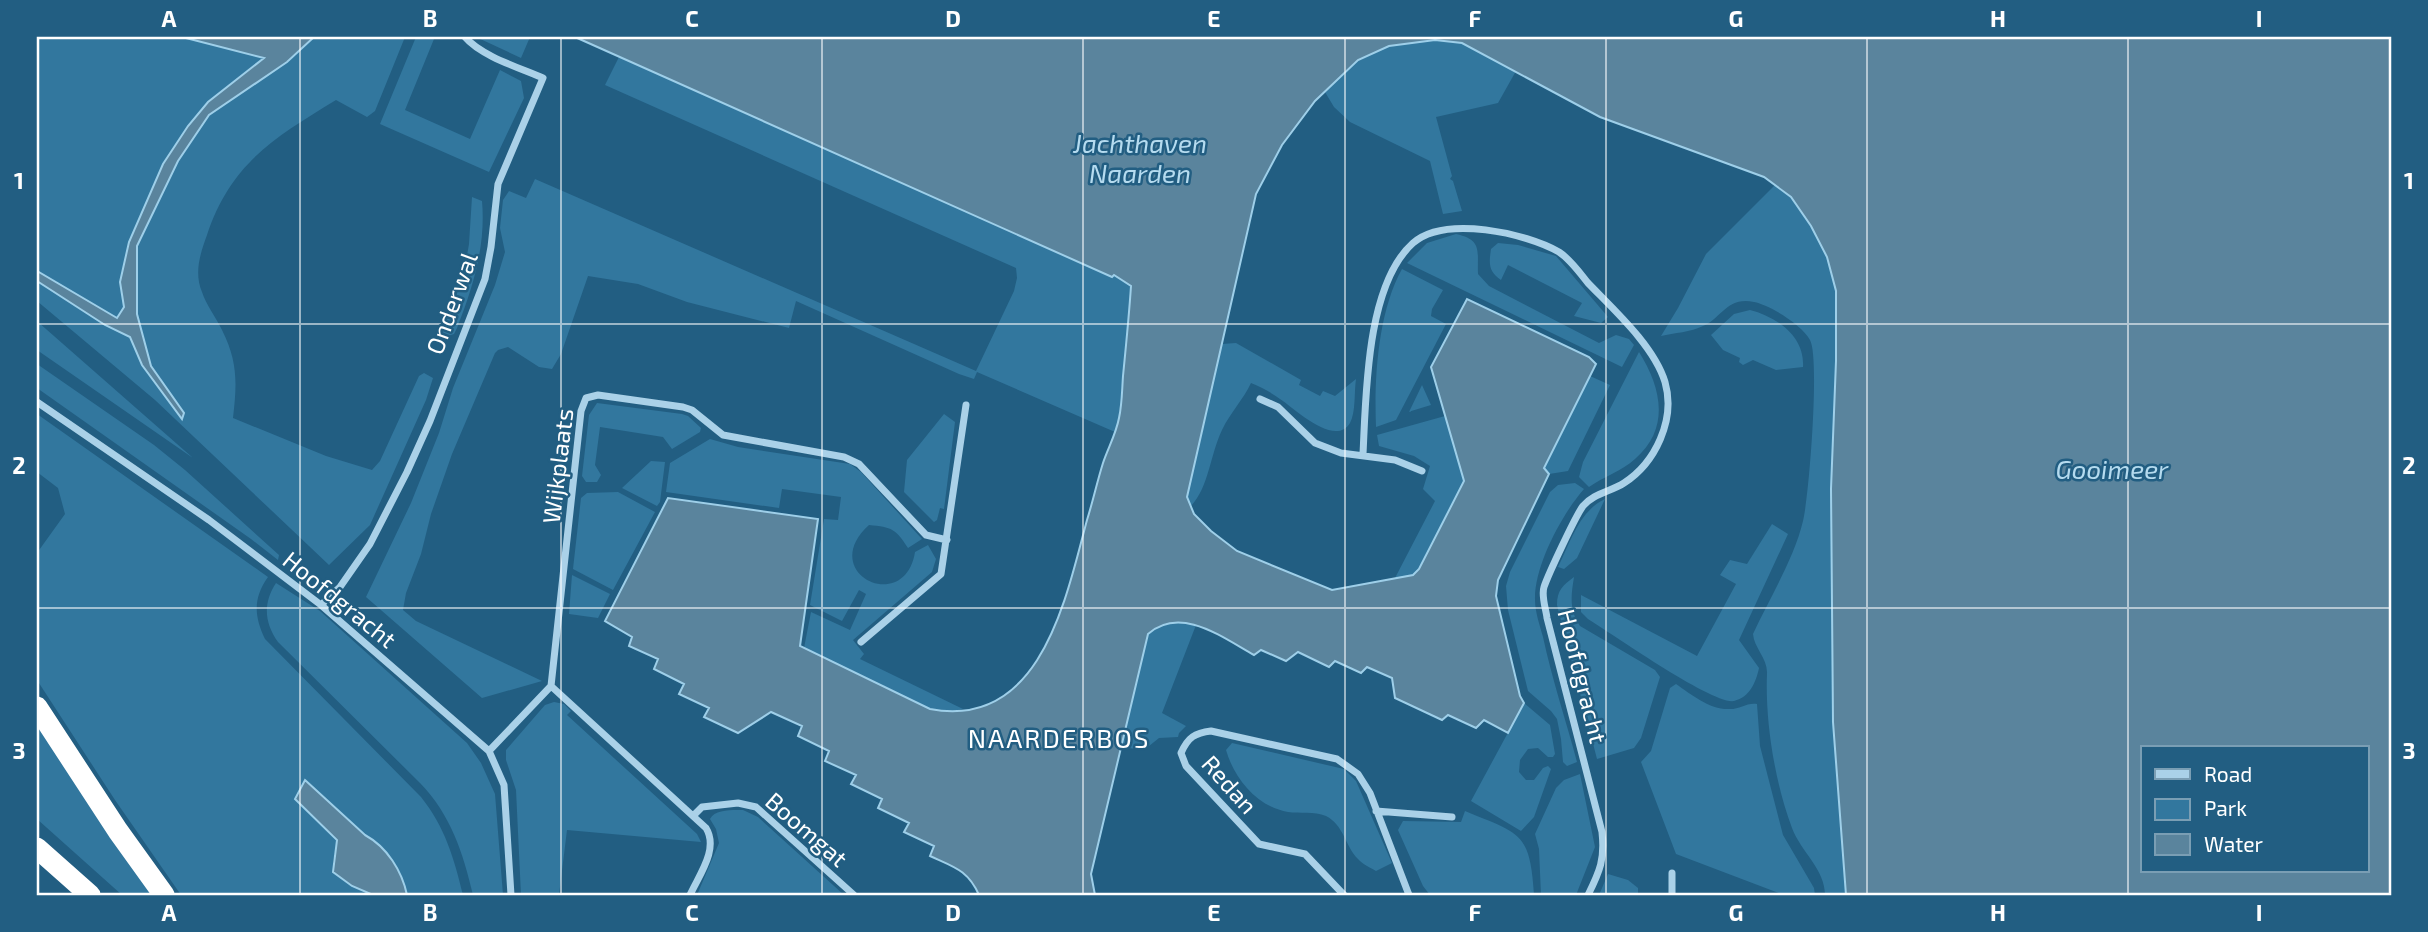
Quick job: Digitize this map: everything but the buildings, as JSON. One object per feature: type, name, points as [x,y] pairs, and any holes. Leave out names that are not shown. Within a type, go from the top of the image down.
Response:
[{"type":"highway","points":[[37,707],[118,831],[164,895]]},
{"type":"highway","points":[[37,848],[90,895]]},
{"type":"street","name":"Onderwal","points":[[321,605],[340,587],[370,544],[430,421],[485,278],[498,184],[543,78],[503,61],[466,37]]},
{"type":"street","name":"Hoofdgracht","points":[[1363,454],[1368,357],[1385,288],[1398,262],[1413,243],[1430,232],[1456,229],[1516,234],[1562,253],[1634,333],[1654,360],[1665,383],[1667,401],[1660,441],[1638,474],[1621,485],[1596,495],[1582,507],[1543,589],[1547,618],[1602,832],[1604,852],[1601,870],[1588,895]]},
{"type":"street","name":"Wijkplaats","points":[[551,686],[580,411],[586,398],[598,395],[683,407],[692,410],[723,435],[844,457],[859,464],[926,535],[947,540]]},
{"type":"street","points":[[1261,399],[1278,407],[1315,443],[1341,453],[1395,460],[1422,471]]},
{"type":"street","name":"Hoofdgracht","points":[[37,402],[209,520],[321,605],[489,751],[503,785],[511,895]]},
{"type":"street","points":[[861,642],[941,574],[966,405]]},
{"type":"street","points":[[489,751],[551,686],[706,828],[712,841],[710,851],[690,895]]},
{"type":"street","name":"Redan","points":[[1344,895],[1305,854],[1259,844],[1186,766],[1181,753],[1186,741],[1196,733],[1211,731],[1337,759],[1358,774],[1370,793],[1409,895]]},
{"type":"street","name":"Boomgat","points":[[692,816],[702,807],[738,803],[756,807],[854,895]]},
{"type":"street","points":[[1376,811],[1452,817]]},
{"type":"street","points":[[1671,895],[1672,873]]},
{"type":"green space","points":[[37,37],[182,37],[265,58],[208,102],[163,164],[129,242],[120,282],[124,307],[117,318],[37,271]]},
{"type":"green space","points":[[314,37],[405,37],[375,111],[367,117],[336,100],[274,140],[242,171],[217,210],[202,249],[198,278],[234,363],[233,418],[326,456],[372,470],[380,461],[419,376],[424,373],[433,378],[426,400],[370,525],[329,565],[155,400],[37,301],[37,281],[105,325],[130,337],[142,365],[181,418],[184,412],[151,366],[137,314],[137,246],[178,161],[209,115],[287,62]]},
{"type":"green space","points":[[416,37],[437,37],[405,110],[470,139],[500,70],[521,81],[524,98],[489,172],[380,124]]},
{"type":"green space","points":[[476,37],[530,37],[521,58]]},
{"type":"green space","points":[[1435,40],[1462,43],[1516,71],[1498,103],[1436,117],[1452,176],[1450,179],[1453,181],[1462,211],[1443,214],[1430,161],[1350,122],[1334,107],[1325,92],[1358,60],[1389,46]]},
{"type":"green space","points":[[620,55],[1112,277],[1114,275],[1131,286],[1119,419],[1115,432],[977,372],[974,379],[959,374],[796,301],[789,328],[687,302],[638,284],[588,276],[561,354],[552,369],[539,367],[508,347],[495,353],[452,454],[406,593],[403,610],[416,621],[542,681],[482,698],[366,597],[411,503],[439,433],[453,388],[495,285],[505,252],[500,228],[503,200],[509,191],[526,198],[535,179],[976,371],[1014,291],[1017,278],[1016,268],[605,85]]},
{"type":"green space","points":[[1775,185],[1791,197],[1811,226],[1827,257],[1836,291],[1831,489],[1833,722],[1846,895],[1825,895],[1821,877],[1792,828],[1772,752],[1767,669],[1753,634],[1787,564],[1803,521],[1814,399],[1813,352],[1810,340],[1800,328],[1777,311],[1745,301],[1731,305],[1709,323],[1698,328],[1661,336],[1706,254]]},
{"type":"green space","points":[[472,197],[482,201],[480,250],[463,313],[454,334],[448,336],[442,332],[463,278],[469,244]]},
{"type":"green space","points":[[1456,234],[1475,243],[1478,274],[1489,286],[1599,343],[1616,335],[1629,339],[1634,345],[1622,367],[1407,263],[1427,243]]},
{"type":"green space","points":[[1498,243],[1518,245],[1556,256],[1608,317],[1601,323],[1574,316],[1582,303],[1508,265],[1501,280],[1492,270],[1490,263],[1491,249]]},
{"type":"green space","points":[[1402,269],[1443,290],[1431,316],[1446,324],[1396,420],[1376,427],[1379,346],[1388,305]]},
{"type":"green space","points":[[1750,310],[1779,323],[1794,337],[1802,356],[1803,367],[1776,370],[1753,360],[1743,365],[1739,362],[1740,358],[1723,350],[1711,335],[1734,314]]},
{"type":"green space","points":[[38,322],[193,458],[37,350]]},
{"type":"green space","points":[[1236,343],[1301,380],[1299,385],[1320,396],[1323,391],[1335,396],[1356,379],[1352,418],[1343,430],[1325,429],[1251,383],[1222,430],[1202,490],[1191,506],[1187,497],[1222,344]]},
{"type":"green space","points":[[1639,352],[1657,393],[1658,421],[1654,434],[1635,459],[1589,487],[1579,477],[1583,462]]},
{"type":"green space","points":[[37,364],[154,445],[185,470],[279,555],[278,560],[37,388]]},
{"type":"green space","points":[[1590,376],[1610,385],[1568,471],[1549,474],[1544,469]]},
{"type":"green space","points":[[1422,385],[1431,405],[1409,412]]},
{"type":"green space","points":[[597,403],[682,414],[701,428],[700,432],[672,449],[663,437],[600,427],[595,465],[601,475],[597,482],[586,482],[582,476],[589,415]]},
{"type":"green space","points":[[37,414],[268,577],[260,592],[257,607],[265,639],[421,797],[448,843],[463,895],[407,895],[400,875],[378,846],[348,825],[295,799],[337,840],[333,863],[352,886],[373,895],[181,895],[37,680],[37,553],[65,514],[58,488],[37,472]]},
{"type":"green space","points":[[944,414],[955,422],[944,509],[940,508],[934,522],[904,492],[907,460]]},
{"type":"green space","points":[[1445,416],[1464,481],[1419,569],[1413,575],[1394,580],[1435,501],[1423,489],[1430,466],[1414,456],[1379,446],[1377,435]]},
{"type":"green space","points":[[710,439],[738,447],[850,464],[861,472],[922,539],[908,548],[893,530],[869,525],[855,543],[852,558],[858,572],[868,580],[882,584],[896,582],[908,571],[915,552],[928,545],[936,559],[932,572],[853,640],[864,654],[860,659],[963,709],[947,712],[930,709],[804,648],[811,612],[850,630],[866,594],[859,590],[842,621],[810,605],[824,519],[838,520],[841,497],[782,489],[779,508],[666,492],[670,463]]},
{"type":"green space","points":[[651,461],[665,462],[660,502],[657,506],[622,488]]},
{"type":"green space","points":[[1575,483],[1584,489],[1551,541],[1539,572],[1535,600],[1577,762],[1567,766],[1563,762],[1557,719],[1528,691],[1508,610],[1506,586],[1510,572],[1550,492],[1558,485]]},
{"type":"green space","points":[[618,492],[655,512],[613,590],[573,569],[581,498],[587,493]]},
{"type":"green space","points":[[1605,499],[1577,558],[1564,569],[1558,567],[1582,519],[1596,504]]},
{"type":"green space","points":[[1772,524],[1788,534],[1739,640],[1759,668],[1751,688],[1740,699],[1723,699],[1685,681],[1581,612],[1581,595],[1697,656],[1736,584],[1720,575],[1730,560],[1747,564]]},
{"type":"green space","points":[[572,575],[610,594],[598,618],[569,614]]},
{"type":"green space","points":[[1574,577],[1572,603],[1580,626],[1655,670],[1660,677],[1641,738],[1634,748],[1597,759],[1557,605],[1561,588]]},
{"type":"green space","points":[[276,583],[320,611],[467,743],[481,763],[495,794],[503,895],[473,895],[454,835],[431,795],[278,642],[270,627],[267,613],[269,598]]},
{"type":"green space","points":[[1174,622],[1196,625],[1162,713],[1186,726],[1178,737],[1159,738],[1144,750],[1121,747],[1148,633],[1157,626]]},
{"type":"green space","points":[[1676,684],[1702,701],[1723,709],[1757,704],[1760,746],[1783,835],[1814,888],[1815,895],[1784,895],[1676,854],[1641,762],[1651,751],[1670,688]]},
{"type":"green space","points":[[554,702],[564,704],[571,711],[567,715],[697,834],[701,842],[567,830],[559,895],[521,895],[516,790],[506,760],[506,750],[545,705]]},
{"type":"green space","points":[[1524,703],[1550,725],[1555,754],[1548,757],[1538,748],[1528,749],[1520,760],[1519,772],[1526,780],[1534,780],[1543,768],[1548,766],[1551,769],[1534,817],[1521,831],[1471,801]]},
{"type":"green space","points":[[37,719],[155,895],[122,895],[37,819]]},
{"type":"green space","points":[[1232,743],[1344,769],[1356,781],[1392,863],[1376,871],[1358,859],[1341,830],[1326,816],[1288,812],[1257,798],[1241,781],[1230,760],[1226,750]]},
{"type":"green space","points":[[1580,774],[1595,847],[1576,895],[1541,895],[1539,849],[1535,834],[1556,788],[1564,780]]},
{"type":"green space","points":[[743,810],[758,817],[844,895],[697,895],[719,843],[716,829],[710,819],[720,812]]},
{"type":"green space","points":[[1465,811],[1510,831],[1519,838],[1529,858],[1534,895],[1430,895],[1423,886],[1398,830],[1403,821],[1461,822]]},
{"type":"green space","points":[[1608,874],[1628,880],[1638,888],[1638,895],[1599,895]]},
{"type":"water","points":[[182,37],[314,37],[287,62],[209,115],[178,161],[137,246],[137,314],[151,366],[184,413],[182,419],[142,365],[130,337],[105,325],[37,281],[37,271],[117,318],[124,307],[120,282],[129,242],[163,164],[208,102],[264,58]]},
{"type":"water","points":[[575,37],[2391,37],[2391,895],[1846,895],[1833,722],[1831,489],[1836,291],[1827,257],[1811,226],[1791,197],[1764,177],[1600,117],[1462,43],[1435,40],[1389,46],[1358,60],[1315,101],[1282,145],[1256,194],[1187,497],[1194,514],[1237,551],[1332,590],[1413,575],[1419,569],[1464,481],[1431,367],[1467,299],[1589,357],[1596,364],[1544,468],[1549,474],[1498,580],[1496,596],[1524,703],[1508,733],[1484,720],[1476,728],[1448,715],[1442,720],[1395,698],[1392,678],[1367,667],[1361,673],[1335,661],[1329,667],[1298,652],[1286,661],[1261,650],[1254,655],[1202,627],[1188,623],[1161,626],[1148,634],[1091,874],[1095,895],[979,895],[965,875],[930,856],[934,846],[904,832],[909,823],[878,808],[882,799],[851,784],[856,775],[825,761],[829,751],[798,736],[802,726],[771,712],[738,733],[704,717],[709,708],[679,694],[684,684],[654,669],[658,659],[629,646],[632,637],[605,621],[668,498],[818,519],[800,646],[930,709],[968,710],[998,699],[1023,679],[1042,652],[1057,620],[1103,463],[1118,424],[1131,286],[1114,275],[1112,277]]},
{"type":"water","points":[[305,780],[387,853],[401,877],[407,895],[373,895],[352,886],[333,872],[337,840],[295,799]]},
{"type":"district","name":"NAARDERBOS","points":[[1059,737]]},
{"type":"water label","name":"Jachthaven Naarden","points":[[1140,157]]},
{"type":"water label","name":"Gooimeer","points":[[2112,468]]}]
